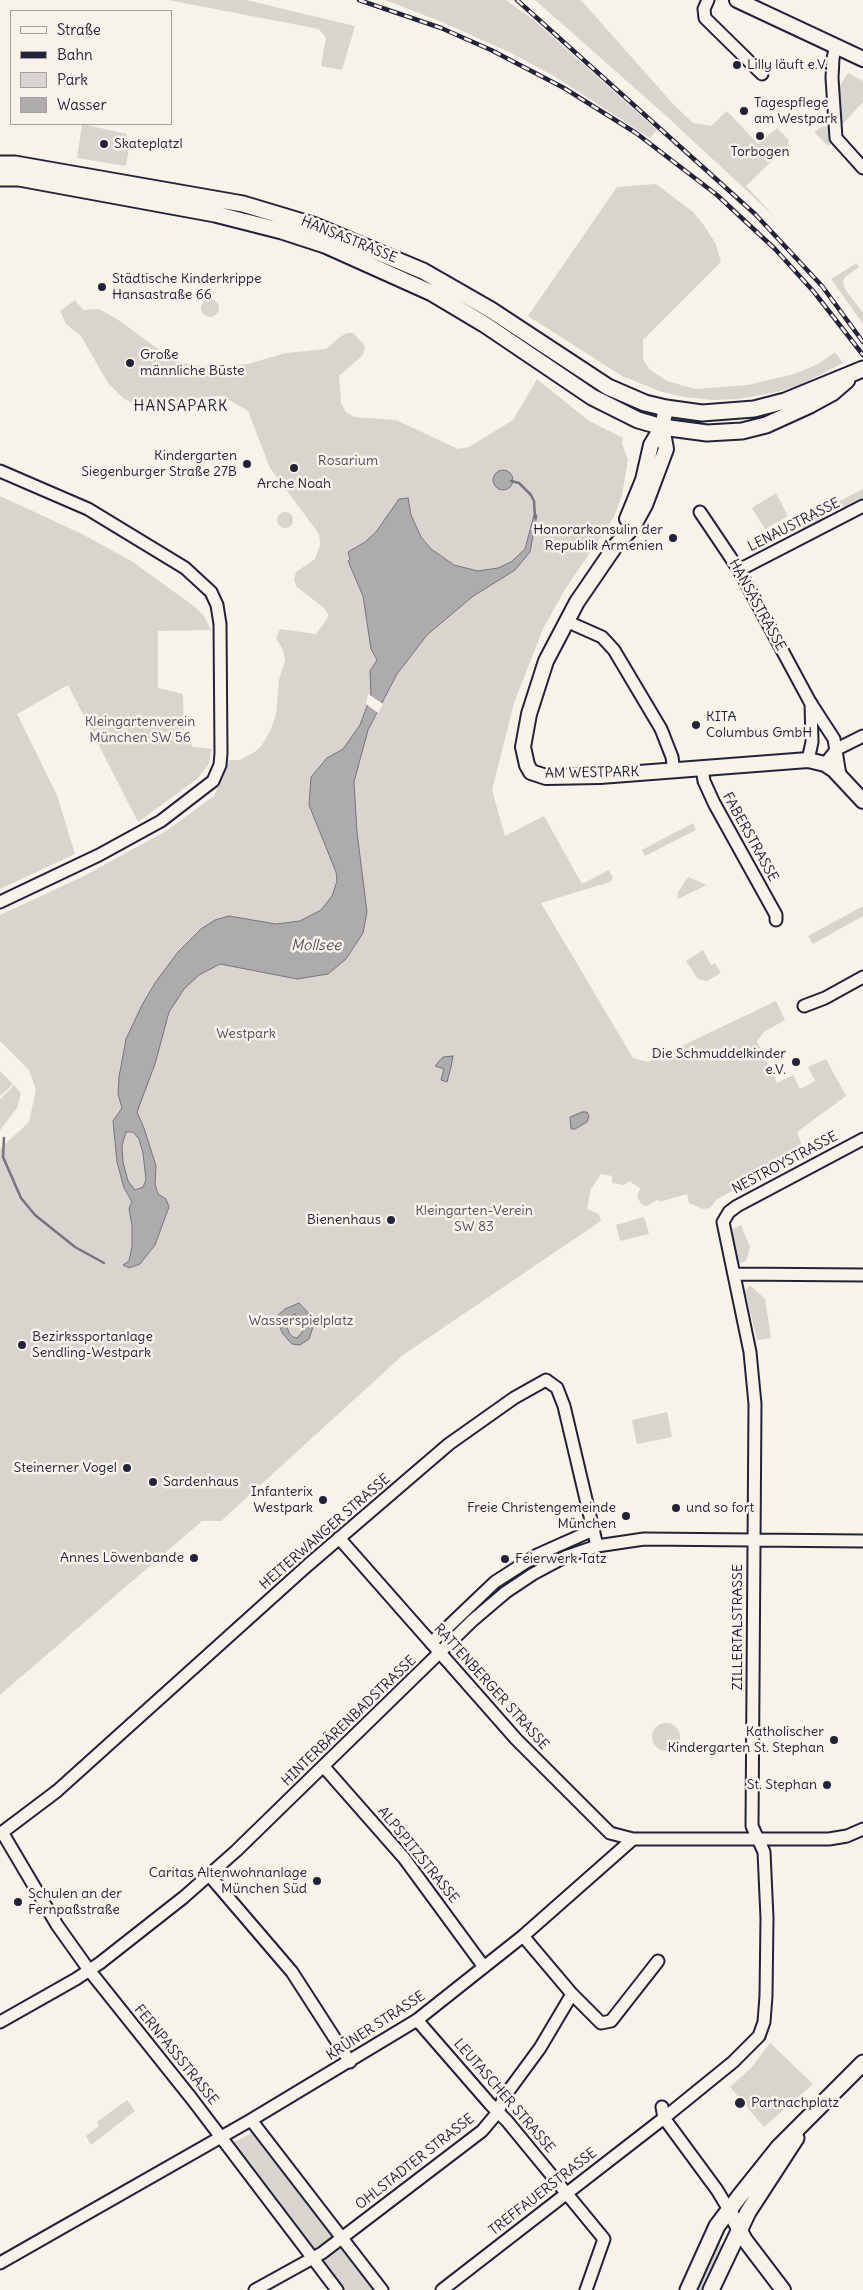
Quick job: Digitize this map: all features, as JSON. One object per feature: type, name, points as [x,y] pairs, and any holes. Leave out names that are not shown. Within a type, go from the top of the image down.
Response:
[{"type":"main road","name":"HANSASTRASSE","points":[[8,164],[243,204],[330,231],[423,271],[464,293],[608,387],[645,403],[702,413],[754,409],[785,401],[858,372]]},
{"type":"main road","name":"HANSASTRASSE","points":[[0,178],[19,178],[215,214],[282,230],[325,245],[432,293],[484,324],[599,401],[638,420],[662,427],[707,433],[742,431],[766,425],[789,416],[832,393],[858,372]]},
{"type":"main road","points":[[688,2290],[705,2248],[729,2210],[779,2147],[863,2063]]},
{"type":"main road","points":[[711,2290],[738,2230],[808,2120]]},
{"type":"street","points":[[708,0],[704,9],[705,18],[762,74]]},
{"type":"street","points":[[737,0],[863,59]]},
{"type":"street","points":[[836,46],[833,58],[834,122],[837,142],[863,168]]},
{"type":"street","name":"HANSASTRASSE","points":[[0,157],[8,164]]},
{"type":"street","name":"AM WESTPARK","points":[[666,408],[662,427],[651,445],[644,480],[616,545],[566,621],[546,660],[529,714],[523,755],[531,772],[546,777],[674,771],[808,760],[825,764],[840,775]]},
{"type":"street","points":[[0,471],[78,504],[108,521],[184,568],[212,592],[217,605],[220,624],[221,753],[220,764],[213,781],[161,821],[99,855],[0,902]]},
{"type":"street","name":"LENAUSTRASSE","points":[[739,570],[863,506]]},
{"type":"street","name":"HANSASTRASSE","points":[[700,512],[739,570],[810,702],[820,714],[837,749],[840,775]]},
{"type":"street","points":[[566,621],[602,637],[614,650],[661,729],[672,757],[674,771]]},
{"type":"street","name":"HANSASTRASSE","points":[[808,760],[812,742],[810,702]]},
{"type":"street","points":[[825,764],[837,749],[863,736]]},
{"type":"street","name":"FABERSTRASSE","points":[[702,768],[704,781],[714,803],[776,914],[776,920]]},
{"type":"street","points":[[840,775],[863,801]]},
{"type":"street","points":[[804,1006],[825,998],[863,976]]},
{"type":"street","name":"NESTROYSTRASSE","points":[[724,1217],[737,1206],[863,1139]]},
{"type":"street","name":"ZILLERTALSTRASSE","points":[[663,2113],[733,2062],[759,2036],[764,2022],[766,1996],[767,1918],[764,1852],[752,1826],[756,1463],[754,1380],[734,1274],[722,1229],[724,1217]]},
{"type":"street","points":[[734,1274],[750,1272],[863,1275]]},
{"type":"street","name":"HEITERWANGER STRASSE","points":[[1,1833],[57,1791],[339,1538],[449,1444],[514,1398],[546,1380],[557,1388],[564,1406],[597,1546]]},
{"type":"street","points":[[431,1644],[494,1582],[537,1555],[593,1530]]},
{"type":"street","name":"RATTENBERGER STRASSE","points":[[339,1538],[368,1568],[431,1644],[516,1739],[610,1833],[633,1840]]},
{"type":"street","name":"HINTERBÄRENBADSTRASSE","points":[[0,2022],[89,1970],[128,1942],[209,1875],[324,1767],[473,1620],[506,1592],[565,1557],[597,1546],[644,1539],[863,1541]]},
{"type":"street","name":"ALPSPITZSTRASSE","points":[[324,1767],[404,1858],[484,1967]]},
{"type":"street","points":[[633,1840],[828,1839],[847,1836],[863,1829]]},
{"type":"street","name":"FERNPASSSTRASSE","points":[[1,1833],[57,1925],[89,1970],[222,2136],[337,2290]]},
{"type":"street","name":"KRÜNER STRASSE","points":[[0,2263],[251,2120],[418,2020],[523,1936],[633,1840]]},
{"type":"street","points":[[209,1875],[292,1972],[340,2043],[350,2062]]},
{"type":"street","points":[[523,1936],[572,1994],[601,2023],[611,2021],[658,1961]]},
{"type":"street","name":"OHLSTADTER STRASSE","points":[[255,2290],[313,2258],[482,2131],[498,2112],[504,2097],[540,2048],[572,1994]]},
{"type":"street","name":"LEUTASCHER STRASSE","points":[[418,2020],[604,2239],[586,2290]]},
{"type":"street","points":[[663,2113],[717,2190],[738,2230],[783,2290]]},
{"type":"street","name":"TREFFAUERSTRASSE","points":[[442,2290],[663,2113]]},
{"type":"street","points":[[251,2120],[382,2290]]},
{"type":"green space","points":[[168,0],[246,0],[355,26],[342,70],[321,66],[326,38],[319,29]]},
{"type":"green space","points":[[385,0],[506,0],[536,22],[657,130],[650,138],[554,76],[511,53],[442,22]]},
{"type":"green space","points":[[535,0],[581,0],[673,104],[693,123],[711,126],[727,111],[758,144],[777,128],[789,140],[787,146],[746,186],[775,217],[663,113]]},
{"type":"green space","points":[[848,73],[863,81],[863,102],[842,125],[839,87]]},
{"type":"green space","name":"Skateplatzl","points":[[82,125],[127,134],[126,139],[121,138],[121,140],[130,142],[126,166],[77,158]]},
{"type":"green space","points":[[829,126],[831,144],[828,146],[814,132],[821,127]]},
{"type":"green space","points":[[656,184],[693,212],[703,224],[716,244],[721,262],[643,340],[643,359],[649,369],[667,381],[696,389],[748,385],[794,374],[818,364],[835,352],[843,363],[802,384],[777,392],[739,399],[712,400],[683,397],[659,391],[622,376],[528,316],[617,187]]},
{"type":"green space","points":[[857,263],[859,267],[845,277],[843,282],[845,289],[863,313],[863,324],[831,279]]},
{"type":"green space","points":[[210,299],[216,302],[219,308],[216,314],[210,317],[204,314],[201,308],[204,302]]},
{"type":"green space","name":"Westpark","points":[[75,300],[83,310],[99,309],[117,319],[176,362],[208,367],[248,364],[286,353],[326,349],[340,337],[347,333],[353,333],[365,346],[363,355],[339,376],[341,403],[346,412],[354,417],[396,420],[458,449],[469,447],[513,420],[537,379],[589,421],[623,438],[622,444],[628,460],[622,495],[614,517],[564,591],[543,629],[514,703],[492,790],[505,836],[544,816],[582,884],[609,870],[613,878],[610,882],[541,903],[633,1058],[648,1062],[776,1001],[785,1020],[764,1032],[757,1041],[777,1083],[793,1075],[800,1089],[815,1081],[808,1067],[826,1059],[846,1096],[797,1132],[804,1151],[716,1200],[710,1208],[703,1209],[689,1203],[687,1194],[659,1202],[659,1199],[647,1206],[642,1205],[637,1197],[640,1188],[629,1181],[624,1185],[612,1183],[612,1176],[601,1174],[591,1189],[587,1209],[599,1214],[601,1221],[403,1355],[221,1521],[202,1521],[0,1695],[0,1149],[29,1122],[36,1090],[29,1070],[0,1041],[0,915],[80,878],[166,831],[214,796],[229,760],[240,760],[256,751],[270,731],[276,715],[279,680],[285,661],[283,650],[276,638],[280,629],[316,634],[327,619],[328,614],[324,608],[297,587],[294,580],[296,572],[315,559],[320,545],[319,534],[270,468],[248,411],[223,396],[155,405],[136,405],[123,398],[108,383],[81,336],[66,324],[60,311]]},
{"type":"green space","points":[[863,489],[863,499],[838,512],[834,504]]},
{"type":"green space","points":[[776,493],[788,516],[765,529],[752,508]]},
{"type":"green space","name":"Kleingartenverein München SW 56","points":[[0,496],[80,533],[133,562],[195,607],[204,616],[211,630],[158,631],[158,688],[183,694],[184,735],[193,747],[212,749],[208,765],[197,779],[138,822],[68,685],[17,714],[57,795],[75,854],[0,889]]},
{"type":"green space","points":[[823,510],[828,518],[803,531],[799,523]]},
{"type":"green space","points":[[285,512],[293,520],[285,528],[277,520]]},
{"type":"green space","points":[[693,823],[696,830],[645,856],[642,850]]},
{"type":"green space","points":[[688,877],[707,885],[678,899],[678,892]]},
{"type":"green space","points":[[863,906],[863,916],[813,944],[808,936]]},
{"type":"green space","points":[[703,950],[711,965],[715,963],[721,973],[707,981],[698,979],[686,961]]},
{"type":"green space","points":[[0,1071],[13,1084],[0,1096]]},
{"type":"green space","points":[[14,1085],[21,1093],[17,1108],[0,1130],[0,1099]]},
{"type":"green space","points":[[644,1217],[649,1234],[620,1241],[616,1225]]},
{"type":"green space","points":[[741,1225],[750,1247],[746,1261],[739,1263],[729,1231]]},
{"type":"green space","points":[[750,1285],[765,1299],[771,1338],[757,1340],[745,1291]]},
{"type":"green space","points":[[667,1412],[672,1437],[637,1444],[632,1420]]},
{"type":"green space","points":[[666,1723],[676,1727],[680,1737],[676,1747],[666,1751],[656,1747],[652,1737],[656,1727]]},
{"type":"green space","points":[[770,2043],[813,2084],[764,2127],[730,2087],[751,2068]]},
{"type":"green space","points":[[127,2100],[135,2111],[91,2145],[86,2136],[99,2126],[97,2122]]},
{"type":"green space","points":[[255,2131],[335,2235],[314,2252],[231,2144]]},
{"type":"green space","points":[[716,2237],[722,2248],[704,2290],[693,2290]]},
{"type":"green space","points":[[343,2247],[376,2290],[342,2290],[321,2263]]},
{"type":"water","points":[[503,470],[510,473],[513,480],[510,487],[503,490],[496,487],[493,480],[496,473]]},
{"type":"water","name":"Mollsee","points":[[408,498],[411,515],[421,537],[431,549],[454,565],[478,571],[498,568],[511,562],[525,549],[534,515],[537,515],[530,552],[515,570],[472,597],[427,635],[397,674],[368,730],[354,782],[357,832],[367,912],[363,933],[346,959],[328,974],[297,979],[220,964],[199,975],[184,989],[169,1012],[155,1064],[137,1112],[156,1166],[155,1184],[158,1194],[166,1199],[169,1207],[155,1245],[140,1264],[129,1268],[123,1265],[129,1261],[132,1246],[132,1226],[129,1208],[132,1202],[124,1188],[117,1162],[113,1121],[122,1108],[118,1094],[126,1039],[155,983],[178,952],[201,929],[215,920],[229,916],[276,924],[300,921],[321,910],[332,896],[337,881],[336,872],[309,805],[311,777],[327,758],[343,749],[360,725],[371,695],[370,671],[377,660],[371,649],[363,596],[348,561],[350,559],[348,552],[365,542],[376,532],[399,499]],"holes":[[[126,1132],[133,1132],[139,1139],[143,1153],[146,1180],[143,1187],[135,1190],[128,1181],[123,1162],[122,1146]]]},
{"type":"water","points":[[453,1056],[447,1082],[441,1080],[444,1069],[435,1066],[443,1057]]},
{"type":"water","points":[[587,1112],[589,1116],[587,1122],[575,1129],[571,1129],[570,1117]]},
{"type":"water","points":[[299,1303],[312,1317],[313,1327],[309,1339],[300,1345],[292,1344],[283,1334],[275,1318],[285,1309]],"holes":[[[295,1314],[303,1325],[303,1331],[297,1338],[289,1333],[286,1323],[289,1317]]]},
{"type":"pier","points":[[368,694],[383,704],[378,713],[366,704]]},
{"type":"waterway","points":[[511,481],[519,483],[531,495],[534,501],[535,518]]},
{"type":"waterway","points":[[4,1138],[3,1157],[21,1198],[35,1215],[75,1247],[104,1263]]},
{"type":"railway","points":[[359,0],[441,28],[491,50],[564,88],[636,133],[717,195],[775,249],[814,292],[863,355]]},
{"type":"railway","points":[[517,0],[755,214],[822,286],[863,342]]},
{"type":"place","name":"Lilly läuft e.V.","points":[[737,65]]},
{"type":"place","name":"Tagespflege am Westpark","points":[[744,111]]},
{"type":"place","name":"Torbogen","points":[[760,136]]},
{"type":"place","name":"Skateplatzl","points":[[104,144]]},
{"type":"place","name":"Städtische Kinderkrippe Hansastraße 66","points":[[102,287]]},
{"type":"place","name":"Große männliche Büste","points":[[130,363]]},
{"type":"place","name":"Kindergarten Siegenburger Straße 27B","points":[[247,464]]},
{"type":"place","name":"Arche Noah","points":[[294,468]]},
{"type":"place","name":"Honorarkonsulin der Republik Armenien","points":[[673,538]]},
{"type":"place","name":"KITA Columbus GmbH","points":[[696,725]]},
{"type":"place","name":"Die Schmuddelkinder e.V.","points":[[796,1062]]},
{"type":"place","name":"Bienenhaus","points":[[391,1220]]},
{"type":"place","name":"Bezirkssportanlage Sendling-Westpark","points":[[22,1345]]},
{"type":"place","name":"Steinerner Vogel","points":[[127,1468]]},
{"type":"place","name":"Sardenhaus","points":[[153,1482]]},
{"type":"place","name":"Infanterix Westpark","points":[[323,1500]]},
{"type":"place","name":"und so fort","points":[[676,1508]]},
{"type":"place","name":"Freie Christengemeinde München","points":[[626,1516]]},
{"type":"place","name":"Annes Löwenbande","points":[[194,1558]]},
{"type":"place","name":"Feierwerk Tatz","points":[[505,1559]]},
{"type":"place","name":"Katholischer Kindergarten St. Stephan","points":[[834,1740]]},
{"type":"place","name":"St. Stephan","points":[[827,1785]]},
{"type":"place","name":"Caritas Altenwohnanlage München Süd","points":[[317,1881]]},
{"type":"place","name":"Schulen an der Fernpaßstraße","points":[[18,1902]]},
{"type":"place","name":"Partnachplatz","points":[[740,2103]]},
{"type":"district","name":"HANSAPARK","points":[[181,407]]},
{"type":"park label","name":"Rosarium","points":[[348,461]]},
{"type":"park label","name":"Kleingarten-Verein SW 83","points":[[474,1220]]},
{"type":"park label","name":"Wasserspielplatz","points":[[301,1321]]}]
